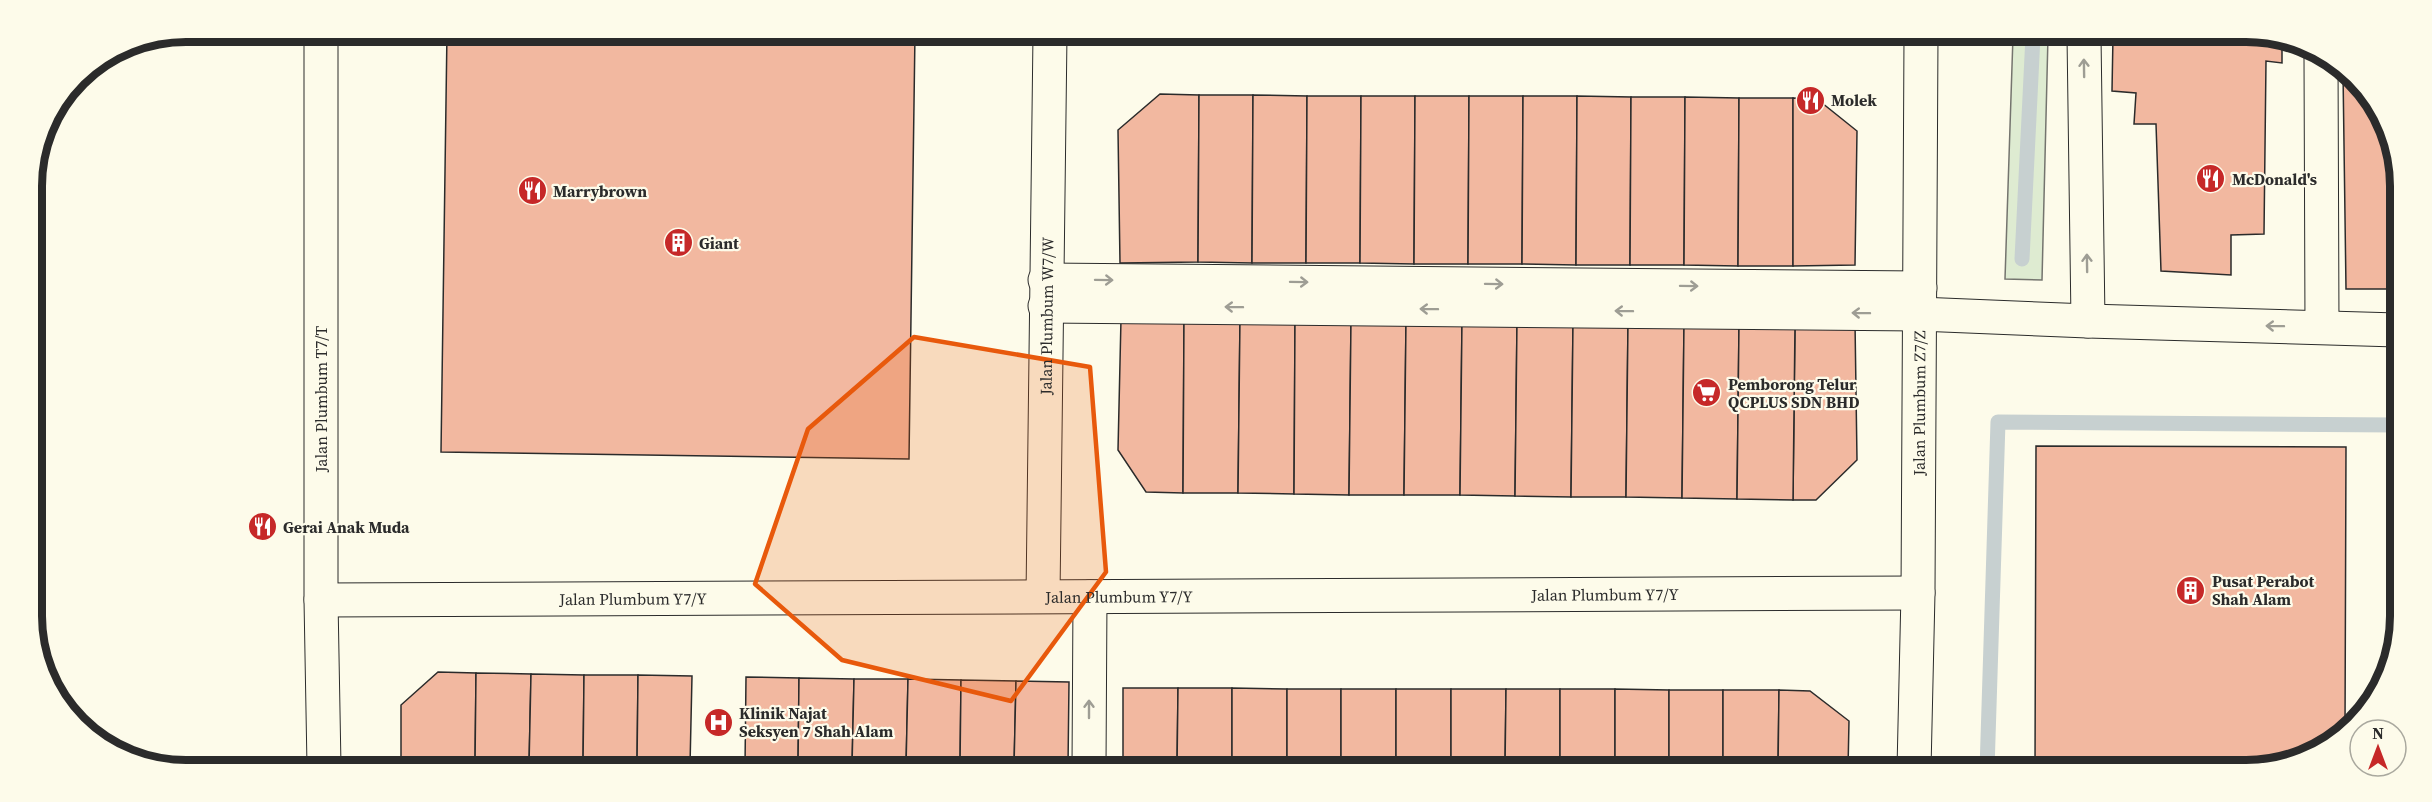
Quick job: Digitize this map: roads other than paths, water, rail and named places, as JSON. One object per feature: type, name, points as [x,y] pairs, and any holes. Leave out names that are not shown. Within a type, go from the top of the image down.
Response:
[{"type":"street","name":"Jalan Plumbum T7/T","points":[[321,42],[321,600],[324,760]]},
{"type":"street","name":"Jalan Plumbum W7/W","points":[[1043,596],[1050,42]]},
{"type":"street","name":"Jalan Plumbum Z7/Z","points":[[1914,760],[1922,42]]},
{"type":"street","points":[[2084,42],[2088,321]]},
{"type":"street","points":[[2321,63],[2322,327]]},
{"type":"street","points":[[1045,293],[1920,301],[2088,321],[2390,330]]},
{"type":"street","name":"Jalan Plumbum Y7/Y","points":[[321,600],[1917,593]]},
{"type":"street","points":[[1089,760],[1090,597]]},
{"type":"waterway","points":[[2022,259],[2033,42]]},
{"type":"waterway","points":[[1987,760],[1998,422],[2390,425]]},
{"type":"place","name":"Molek","points":[[1810,100]]},
{"type":"place","name":"McDonald's","points":[[2211,179]]},
{"type":"place","name":"Marrybrown","points":[[532,191]]},
{"type":"place","name":"Giant","points":[[678,243]]},
{"type":"place","name":"Pemborong Telur QCPLUS SDN BHD","points":[[1707,393]]},
{"type":"place","name":"Gerai Anak Muda","points":[[262,527]]},
{"type":"place","name":"Pusat Perabot Shah Alam","points":[[2191,590]]},
{"type":"place","name":"Klinik Najat Seksyen 7 Shah Alam","points":[[718,722]]}]
